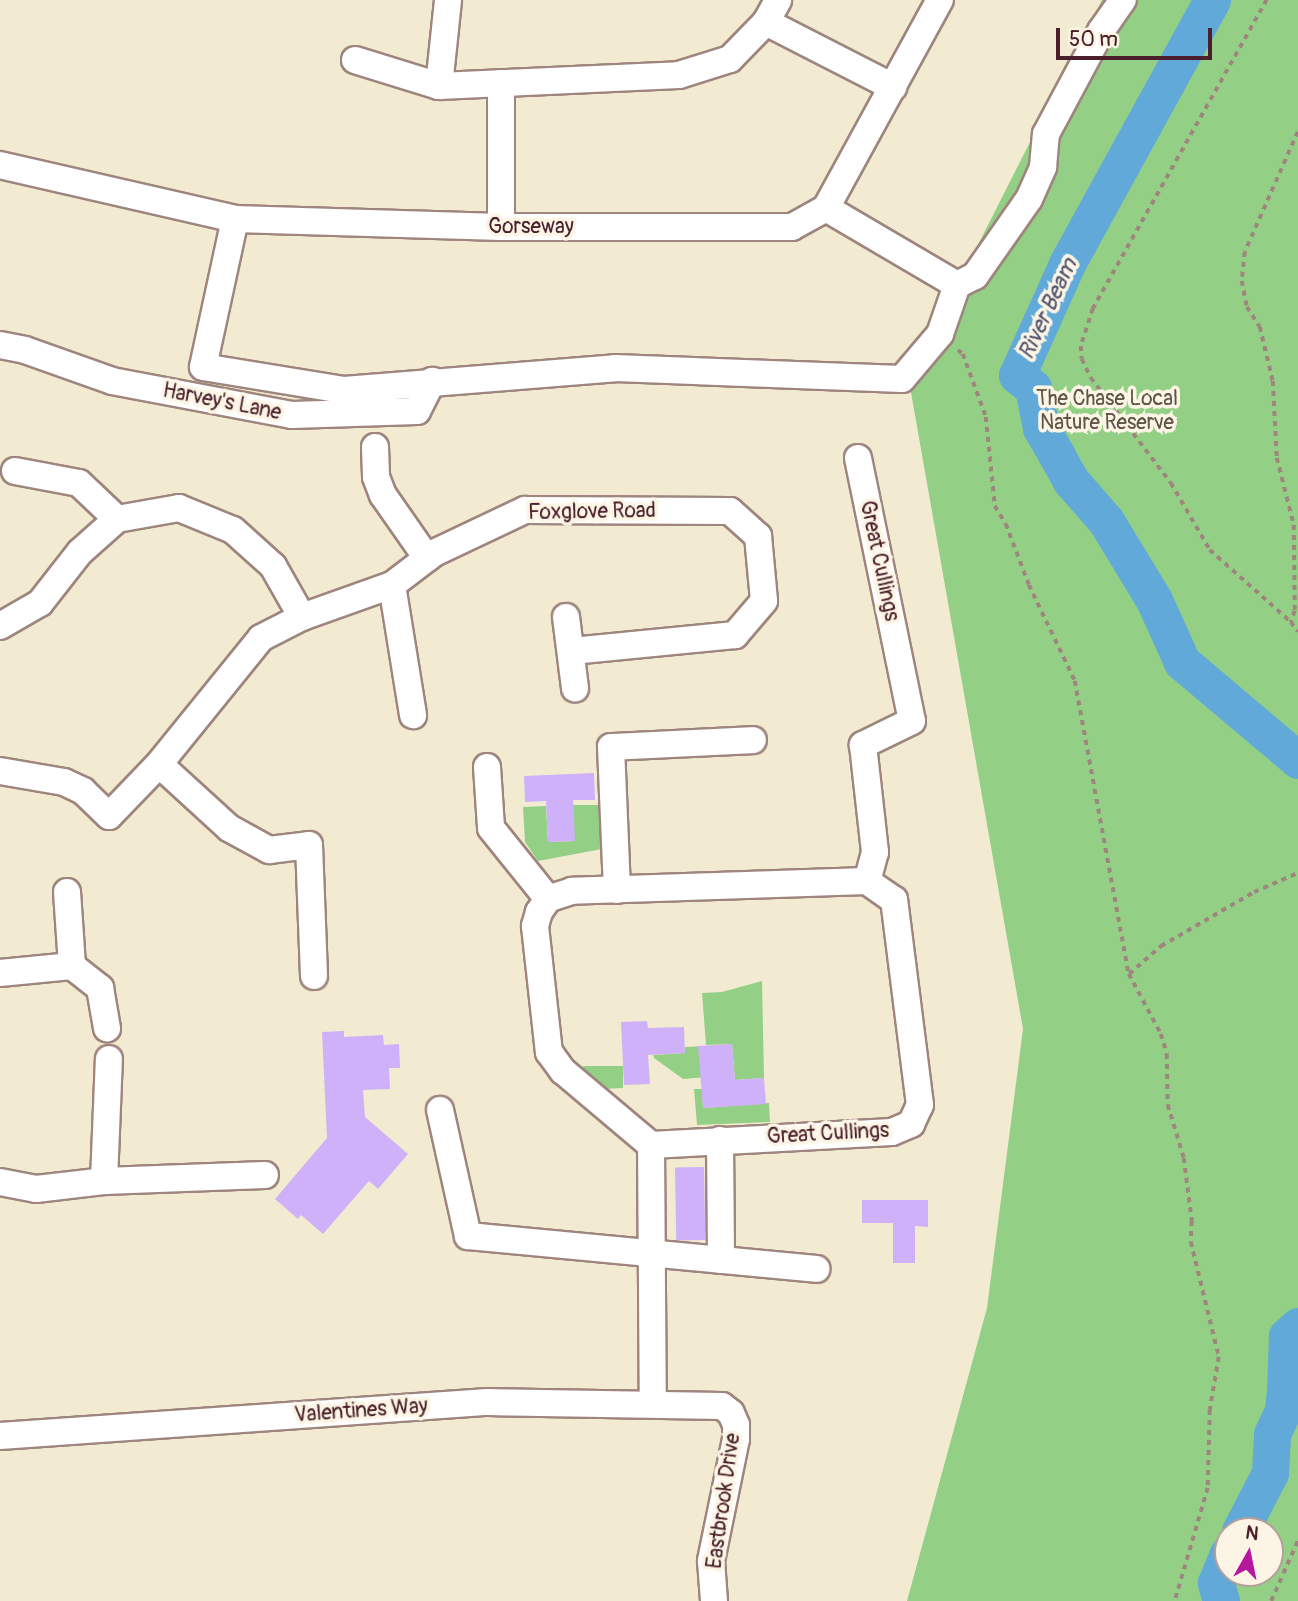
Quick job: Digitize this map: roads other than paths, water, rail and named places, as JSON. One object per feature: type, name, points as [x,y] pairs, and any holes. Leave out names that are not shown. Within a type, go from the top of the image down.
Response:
[{"type":"street","points":[[439,86],[448,0]]},
{"type":"street","points":[[940,0],[827,208],[957,285]]},
{"type":"street","points":[[236,219],[203,367],[344,390],[615,368],[902,380],[940,334],[957,285],[975,276],[1029,199],[1043,167],[1046,134],[1101,31],[1123,0]]},
{"type":"street","points":[[355,60],[439,86],[679,75],[730,59],[772,11],[892,87]]},
{"type":"street","points":[[501,83],[501,227]]},
{"type":"street","name":"Gorseway","points":[[0,164],[236,219],[501,227],[792,227],[827,208]]},
{"type":"street","name":"Harvey's Lane","points":[[0,345],[25,350],[113,381],[292,415],[416,411],[432,381]]},
{"type":"street","points":[[374,447],[376,477],[383,495],[427,558]]},
{"type":"street","name":"Great Cullings","points":[[651,1145],[891,1132],[902,1130],[917,1118],[920,1105],[894,900],[867,881],[876,852],[863,745],[912,721],[858,457]]},
{"type":"street","points":[[15,471],[79,483],[117,519]]},
{"type":"street","points":[[0,626],[40,603],[80,552],[117,519],[179,508],[233,530],[273,566],[302,617]]},
{"type":"street","name":"Foxglove Road","points":[[0,771],[64,782],[83,790],[109,816],[159,764],[261,638],[302,617],[392,585],[427,558],[525,510],[730,511],[758,536],[764,601],[735,635],[572,651]]},
{"type":"street","points":[[392,585],[413,715]]},
{"type":"street","points":[[566,617],[576,688]]},
{"type":"street","points":[[617,890],[611,747],[753,740]]},
{"type":"street","points":[[159,764],[229,828],[269,850],[309,845],[314,976]]},
{"type":"street","points":[[487,767],[491,828],[548,899]]},
{"type":"street","points":[[653,1403],[654,1252],[651,1145],[563,1072],[549,1052],[535,926],[548,899],[572,891],[867,881]]},
{"type":"street","points":[[68,892],[72,966]]},
{"type":"street","points":[[0,973],[72,966],[100,988],[107,1028]]},
{"type":"street","points":[[104,1181],[109,1059]]},
{"type":"street","points":[[440,1110],[468,1236],[816,1269]]},
{"type":"street","points":[[720,1140],[721,1261]]},
{"type":"street","points":[[0,1182],[36,1189],[104,1181],[265,1175]]},
{"type":"street","name":"Valentines Way","points":[[0,1436],[488,1402],[723,1406]]},
{"type":"street","name":"Eastbrook Drive","points":[[714,1601],[711,1561],[736,1439],[736,1425],[731,1413],[723,1406]]},
{"type":"waterway","name":"River Beam","points":[[1212,0],[1067,264],[1017,375],[1033,388],[1041,428],[1071,481],[1106,521],[1154,600],[1182,662],[1298,760]]},
{"type":"waterway","name":"River Beam","points":[[1247,1517],[1270,1473],[1272,1434],[1283,1410],[1287,1336],[1298,1326]]},
{"type":"waterway","name":"River Beam","points":[[1217,1587],[1221,1601]]},
{"type":"park label","name":"The Chase Local Nature Reserve","points":[[1107,411]]}]
